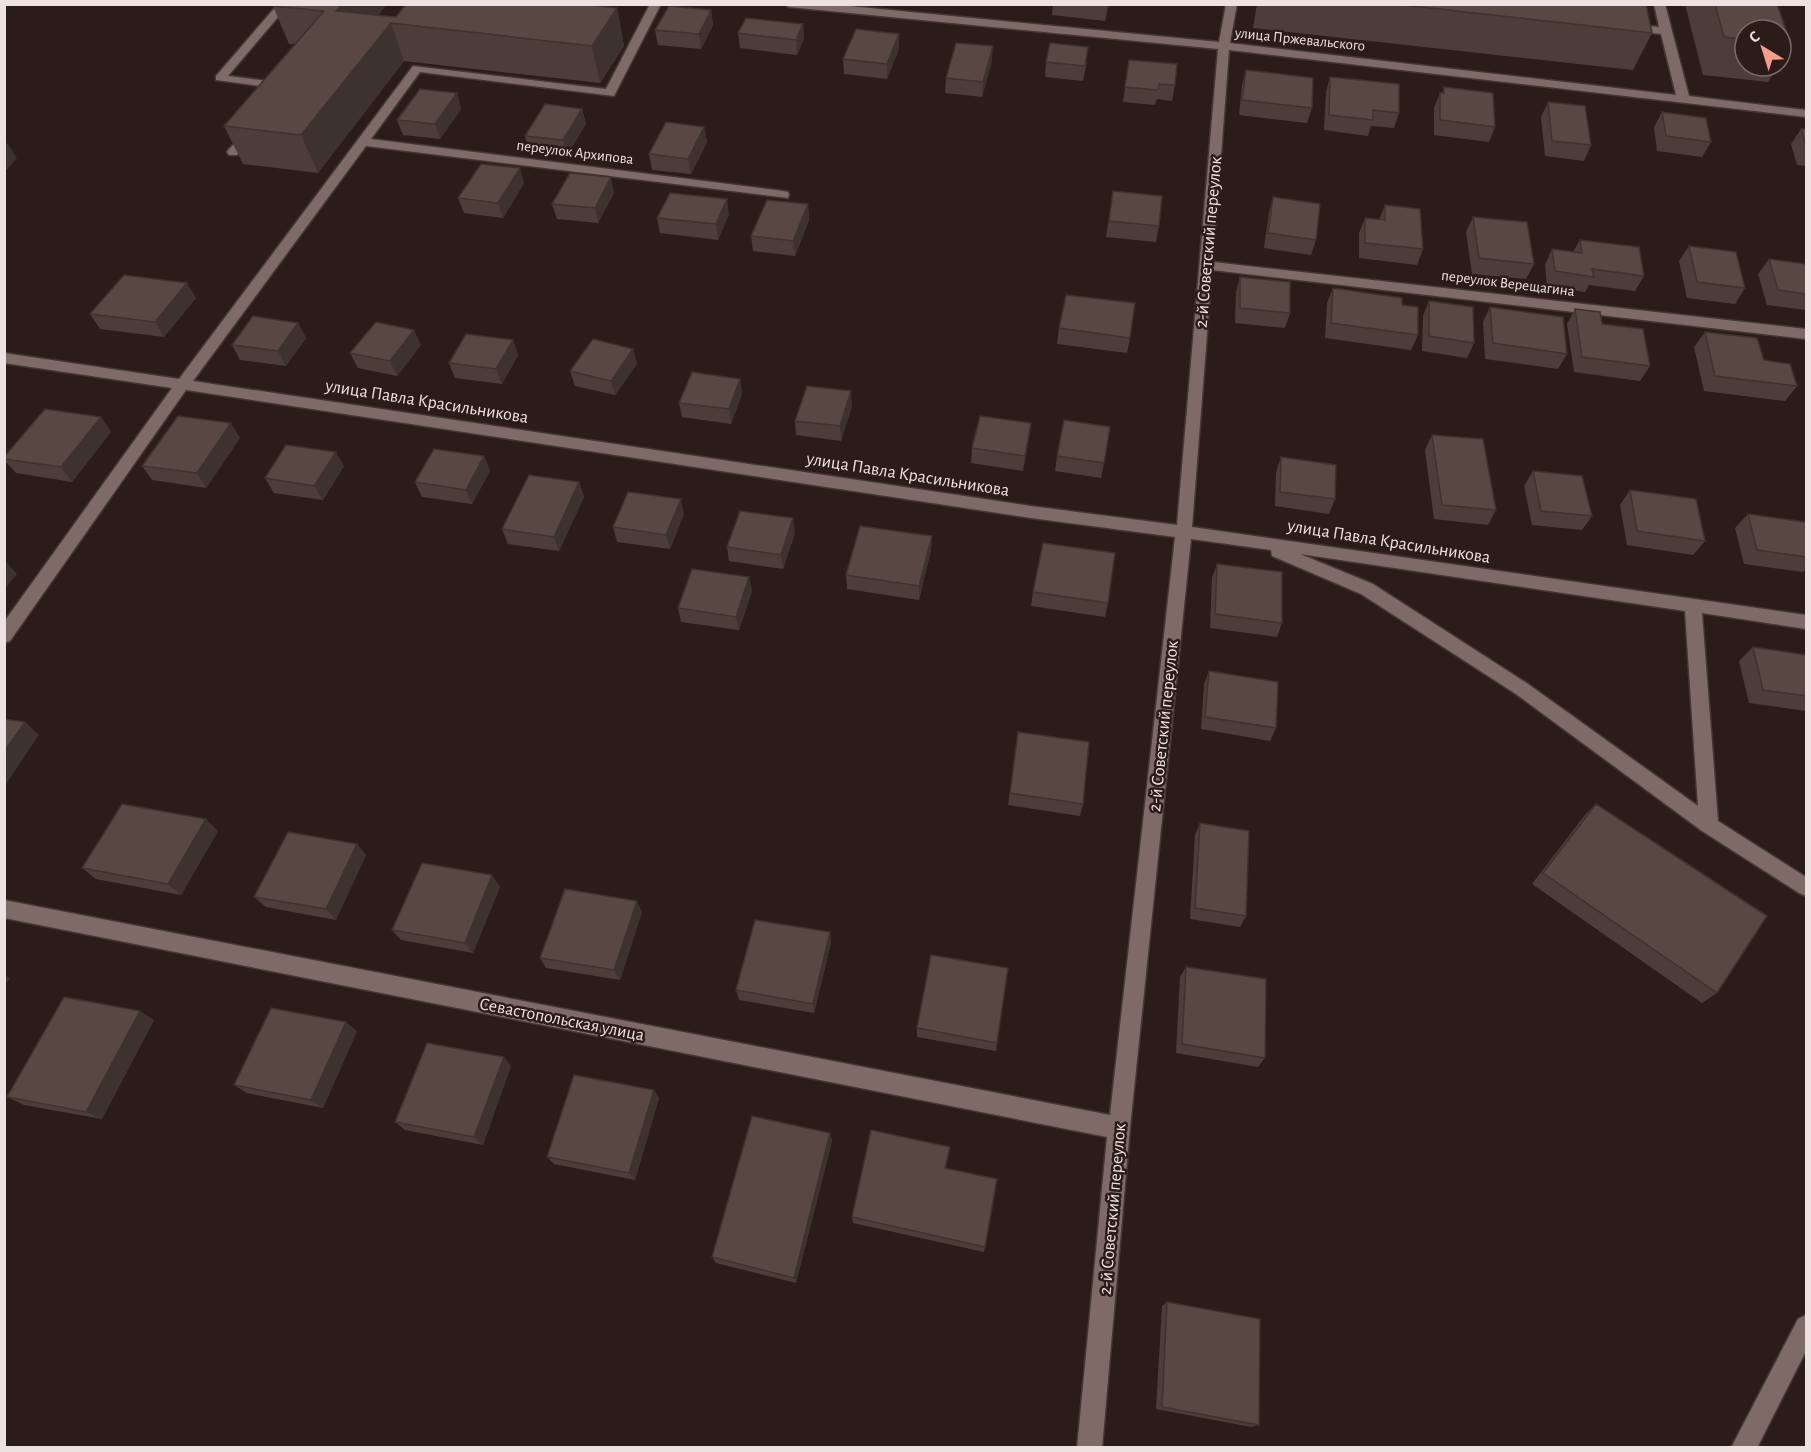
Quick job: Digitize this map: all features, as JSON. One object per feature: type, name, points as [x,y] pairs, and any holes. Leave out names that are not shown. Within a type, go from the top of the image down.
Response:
[{"type":"street","points":[[284,4],[220,78],[294,88],[287,96]]},
{"type":"street","points":[[4,636],[183,384],[417,68],[610,93],[656,4]]},
{"type":"street","name":"улица Пржевальского","points":[[789,4],[1224,46],[1683,97],[1806,113]]},
{"type":"street","name":"2-й Советский переулок","points":[[1089,1448],[1119,1128],[1184,532],[1224,46],[1232,4]]},
{"type":"street","points":[[1659,4],[1683,97]]},
{"type":"street","points":[[1619,26],[1665,31]]},
{"type":"street","points":[[233,152],[264,120]]},
{"type":"street","name":"переулок Архипова","points":[[362,142],[783,195]]},
{"type":"street","name":"переулок Верещагина","points":[[1206,265],[1806,334]]},
{"type":"street","name":"улица Павла Красильникова","points":[[4,358],[1031,512],[1252,541],[1806,622]]},
{"type":"street","points":[[1252,541],[1367,589],[1522,689],[1708,825],[1806,887]]},
{"type":"street","points":[[1693,607],[1708,825]]},
{"type":"street","name":"Севастопольская улица","points":[[4,909],[1119,1128]]},
{"type":"street","points":[[1743,1448],[1806,1327]]},
{"type":"building","points":[[274,4],[342,4],[336,11],[396,17],[406,4],[583,4],[617,8],[592,46],[391,23],[301,135],[224,126],[324,11],[273,6]]},
{"type":"building","points":[[1394,4],[1646,4],[1652,33],[1529,19]]},
{"type":"building","points":[[1715,4],[1777,4],[1782,18],[1733,18],[1733,38],[1724,37]]},
{"type":"building","points":[[669,6],[711,10],[699,34],[655,30]]},
{"type":"building","points":[[746,18],[803,24],[796,40],[738,33]]},
{"type":"building","points":[[856,29],[899,34],[887,64],[843,59]]},
{"type":"building","points":[[956,43],[993,46],[983,82],[946,78]]},
{"type":"building","points":[[1050,43],[1088,47],[1085,66],[1046,62]]},
{"type":"building","points":[[1129,60],[1177,64],[1175,85],[1159,84],[1158,90],[1125,87]]},
{"type":"building","points":[[1246,70],[1313,78],[1312,108],[1242,100]]},
{"type":"building","points":[[1330,77],[1399,84],[1399,113],[1373,110],[1373,120],[1329,115]]},
{"type":"building","points":[[1444,87],[1493,93],[1495,127],[1440,120],[1440,93],[1444,93]]},
{"type":"building","points":[[420,89],[457,93],[435,124],[397,120]]},
{"type":"building","points":[[1548,102],[1585,106],[1591,145],[1552,141]]},
{"type":"building","points":[[545,104],[582,109],[563,140],[525,136]]},
{"type":"building","points":[[1662,112],[1706,118],[1711,142],[1666,136]]},
{"type":"building","points":[[666,122],[704,127],[688,159],[649,154]]},
{"type":"building","points":[[1801,129],[1806,129],[1806,146]]},
{"type":"building","points":[[481,164],[520,168],[498,203],[458,198]]},
{"type":"building","points":[[570,173],[611,177],[595,208],[552,204]]},
{"type":"building","points":[[1113,191],[1162,196],[1159,226],[1109,221]]},
{"type":"building","points":[[670,193],[727,199],[716,224],[657,218]]},
{"type":"building","points":[[1273,197],[1320,204],[1316,240],[1268,233]]},
{"type":"building","points":[[767,200],[808,204],[793,241],[751,236]]},
{"type":"building","points":[[1385,205],[1420,209],[1423,249],[1365,243],[1365,218],[1385,220]]},
{"type":"building","points":[[1473,217],[1527,222],[1534,264],[1479,258]]},
{"type":"building","points":[[1580,240],[1639,247],[1644,276],[1592,269],[1594,277],[1555,271],[1552,249],[1582,253]]},
{"type":"building","points":[[1689,246],[1736,252],[1745,288],[1697,282]]},
{"type":"building","points":[[1769,259],[1806,264],[1806,294],[1778,290]]},
{"type":"building","points":[[124,275],[187,283],[155,322],[90,314]]},
{"type":"building","points":[[1240,277],[1290,282],[1290,313],[1240,308]]},
{"type":"building","points":[[1333,288],[1402,298],[1402,305],[1418,307],[1418,335],[1331,323]]},
{"type":"building","points":[[1066,295],[1135,303],[1130,338],[1059,328]]},
{"type":"building","points":[[1429,301],[1473,307],[1474,343],[1429,336]]},
{"type":"building","points":[[1490,307],[1563,317],[1567,354],[1493,343]]},
{"type":"building","points":[[1575,309],[1600,312],[1602,324],[1643,329],[1650,366],[1582,357]]},
{"type":"building","points":[[253,316],[298,323],[278,351],[232,345]]},
{"type":"building","points":[[376,322],[414,330],[390,361],[350,353]]},
{"type":"building","points":[[1705,332],[1757,338],[1764,360],[1790,364],[1797,386],[1715,376]]},
{"type":"building","points":[[466,334],[513,340],[496,369],[449,363]]},
{"type":"building","points":[[593,339],[633,349],[611,381],[570,371]]},
{"type":"building","points":[[692,372],[740,379],[729,409],[679,403]]},
{"type":"building","points":[[807,386],[851,391],[840,426],[795,421]]},
{"type":"building","points":[[45,409],[101,417],[61,467],[4,459],[4,457]]},
{"type":"building","points":[[178,416],[231,423],[197,473],[142,466]]},
{"type":"building","points":[[980,416],[1031,423],[1025,456],[972,448]]},
{"type":"building","points":[[1064,420],[1110,427],[1104,463],[1057,456]]},
{"type":"building","points":[[1432,435],[1483,439],[1496,510],[1442,505]]},
{"type":"building","points":[[286,445],[336,452],[314,486],[265,478]]},
{"type":"building","points":[[434,449],[484,456],[466,490],[415,482]]},
{"type":"building","points":[[1281,457],[1336,465],[1335,499],[1280,492]]},
{"type":"building","points":[[1533,471],[1582,476],[1592,516],[1541,511]]},
{"type":"building","points":[[529,475],[579,482],[554,537],[502,529]]},
{"type":"building","points":[[1630,490],[1696,499],[1705,541],[1637,531]]},
{"type":"building","points":[[628,492],[681,499],[666,535],[613,527]]},
{"type":"building","points":[[740,511],[793,518],[781,555],[727,547]]},
{"type":"building","points":[[1748,514],[1806,522],[1806,557],[1757,550]]},
{"type":"building","points":[[860,526],[932,536],[919,586],[846,575]]},
{"type":"building","points":[[1043,543],[1115,553],[1108,603],[1033,592]]},
{"type":"building","points":[[1217,564],[1282,572],[1282,623],[1215,614]]},
{"type":"building","points":[[692,569],[749,577],[736,617],[678,608]]},
{"type":"building","points":[[1753,647],[1806,655],[1806,696],[1763,690]]},
{"type":"building","points":[[1209,671],[1278,682],[1276,728],[1205,717]]},
{"type":"building","points":[[4,719],[25,722],[4,752]]},
{"type":"building","points":[[1018,732],[1089,742],[1083,804],[1010,793]]},
{"type":"building","points":[[122,804],[206,819],[168,884],[82,868]]},
{"type":"building","points":[[1596,804],[1767,916],[1717,993],[1543,873]]},
{"type":"building","points":[[1200,823],[1249,831],[1246,916],[1195,908]]},
{"type":"building","points":[[288,832],[357,844],[326,909],[254,897]]},
{"type":"building","points":[[422,863],[492,875],[465,943],[392,930]]},
{"type":"building","points":[[565,889],[637,901],[614,970],[540,958]]},
{"type":"building","points":[[755,920],[830,932],[813,1004],[736,990]]},
{"type":"building","points":[[931,955],[1008,968],[997,1043],[917,1028]]},
{"type":"building","points":[[1186,967],[1266,979],[1265,1058],[1182,1044]]},
{"type":"building","points":[[64,997],[140,1011],[86,1112],[7,1097]]},
{"type":"building","points":[[271,1008],[346,1022],[311,1100],[234,1085]]},
{"type":"building","points":[[427,1043],[504,1057],[474,1137],[395,1122]]},
{"type":"building","points":[[574,1075],[654,1090],[629,1173],[547,1157]]},
{"type":"building","points":[[752,1116],[830,1133],[794,1278],[712,1257]]},
{"type":"building","points":[[871,1130],[950,1147],[945,1168],[997,1179],[985,1247],[852,1217]]},
{"type":"building","points":[[1167,1302],[1260,1319],[1259,1425],[1162,1407]]}]
